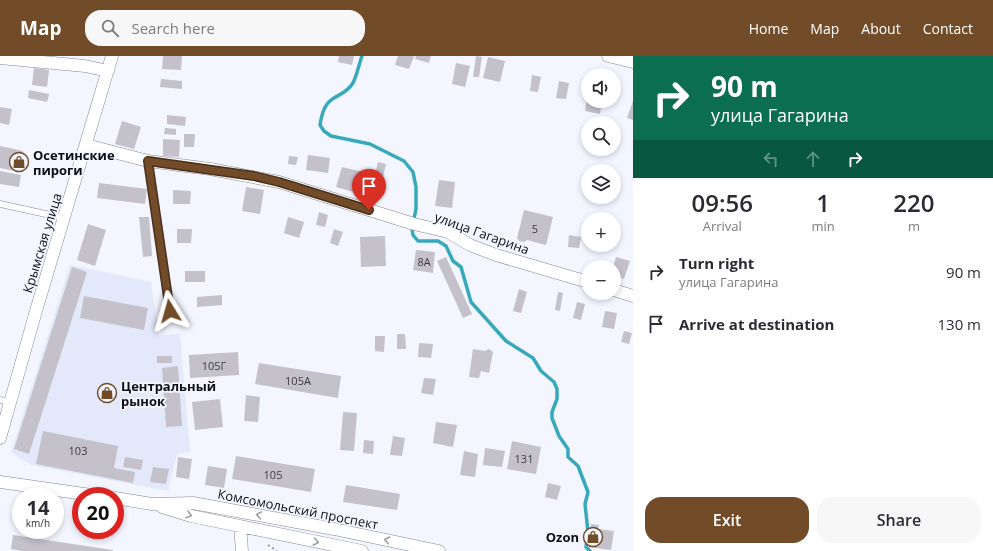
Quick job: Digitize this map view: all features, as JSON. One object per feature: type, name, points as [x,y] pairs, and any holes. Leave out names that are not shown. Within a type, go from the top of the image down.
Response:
[{"type":"street","name":"Крымская улица","points":[[0,438],[5,401],[64,218],[112,56]]},
{"type":"street","points":[[608,56],[633,62]]},
{"type":"street","points":[[0,58],[85,66],[108,71]]},
{"type":"street","name":"улица Гагарина","points":[[86,145],[148,161],[210,169],[279,182],[414,224],[448,232],[470,245],[496,255],[581,280]]},
{"type":"street","points":[[621,292],[633,296]]},
{"type":"street","points":[[0,482],[72,492]]},
{"type":"street","name":"Комсомольский проспект","points":[[124,499],[152,504],[191,516],[362,551]]},
{"type":"street","name":"Комсомольский проспект","points":[[152,504],[193,503],[334,529],[439,551]]},
{"type":"street","points":[[240,526],[242,551]]},
{"type":"lane","points":[[148,161],[170,311]]},
{"type":"lane","points":[[0,204],[64,218]]},
{"type":"path","points":[[264,542],[277,551]]},
{"type":"shaded area","name":"Центральный рынок","points":[[70,265],[151,282],[159,335],[180,334],[190,452],[177,454],[168,491],[31,465],[11,452]]},
{"type":"building","points":[[163,56],[182,56],[181,70],[162,69]]},
{"type":"building","points":[[339,56],[354,56],[352,65],[338,62]]},
{"type":"building","points":[[398,56],[414,56],[409,69],[395,65]]},
{"type":"building","points":[[416,56],[431,56],[429,63],[415,59]]},
{"type":"building","points":[[476,56],[482,57],[479,77],[473,77]]},
{"type":"building","points":[[488,57],[505,61],[500,82],[483,78]]},
{"type":"building","points":[[456,63],[470,66],[465,87],[452,84]]},
{"type":"building","points":[[34,68],[49,70],[47,87],[32,85]]},
{"type":"building","points":[[532,75],[541,77],[538,92],[530,91]]},
{"type":"building","points":[[161,79],[182,81],[182,89],[160,87]]},
{"type":"building","points":[[559,81],[569,83],[566,99],[556,98]]},
{"type":"building","points":[[29,90],[49,94],[47,102],[28,98]]},
{"type":"building","points":[[633,101],[633,120],[627,118]]},
{"type":"building","points":[[0,107],[12,109],[9,125],[0,123]]},
{"type":"building","points":[[585,108],[601,108],[600,114],[585,111]]},
{"type":"building","points":[[167,115],[186,117],[185,126],[167,124]]},
{"type":"building","points":[[122,121],[141,127],[134,149],[115,144]]},
{"type":"building","points":[[165,128],[176,129],[176,135],[164,134]]},
{"type":"building","points":[[184,134],[195,134],[194,147],[184,147]]},
{"type":"building","points":[[163,139],[180,140],[179,157],[163,156]]},
{"type":"building","points":[[0,146],[23,151],[19,172],[0,168]]},
{"type":"building","points":[[308,155],[330,158],[328,173],[306,170]]},
{"type":"building","points":[[289,156],[298,157],[296,165],[288,164]]},
{"type":"building","points":[[378,162],[386,164],[383,177],[375,175]]},
{"type":"building","points":[[342,167],[363,172],[357,193],[336,187]]},
{"type":"building","points":[[0,171],[21,175],[19,187],[0,184]]},
{"type":"building","points":[[374,179],[384,182],[380,198],[370,196]]},
{"type":"building","points":[[439,180],[455,182],[452,208],[435,206]]},
{"type":"building","points":[[99,183],[147,189],[145,204],[97,198]]},
{"type":"building","points":[[246,187],[264,190],[260,214],[242,211]]},
{"type":"building","points":[[173,190],[191,191],[190,204],[173,204]]},
{"type":"building","points":[[524,210],[553,217],[546,245],[527,240],[524,242],[519,241],[517,238]]},
{"type":"building","points":[[319,212],[328,215],[325,227],[316,225]]},
{"type":"building","points":[[139,217],[149,217],[152,256],[143,257]]},
{"type":"building","points":[[288,217],[304,222],[299,238],[284,233]]},
{"type":"building","points":[[88,224],[106,230],[95,266],[77,260]]},
{"type":"building","points":[[177,229],[192,229],[191,243],[177,243]]},
{"type":"building","points":[[334,229],[343,232],[338,246],[330,243]]},
{"type":"building","points":[[569,235],[581,237],[579,248],[568,247]]},
{"type":"building","points":[[385,236],[386,266],[361,267],[360,237]]},
{"type":"building","points":[[416,250],[435,252],[433,273],[413,270]]},
{"type":"building","points":[[446,257],[472,314],[463,318],[437,261]]},
{"type":"building","points":[[616,257],[630,261],[624,279],[621,278],[621,260],[615,260]]},
{"type":"building","points":[[72,267],[87,272],[29,454],[14,449]]},
{"type":"building","points":[[185,271],[205,271],[205,282],[185,282]]},
{"type":"building","points":[[519,289],[527,292],[521,313],[513,311]]},
{"type":"building","points":[[558,292],[563,293],[560,311],[555,310]]},
{"type":"building","points":[[222,295],[222,305],[197,307],[197,297]]},
{"type":"building","points":[[84,296],[148,308],[144,330],[80,318]]},
{"type":"building","points":[[577,302],[585,304],[581,320],[573,318]]},
{"type":"building","points":[[605,311],[617,313],[614,329],[602,327]]},
{"type":"building","points":[[624,331],[632,333],[629,344],[621,342]]},
{"type":"building","points":[[397,334],[405,334],[406,349],[397,349]]},
{"type":"building","points":[[375,336],[385,336],[384,352],[375,351]]},
{"type":"building","points":[[419,343],[433,344],[431,358],[418,357]]},
{"type":"building","points":[[473,349],[485,351],[489,349],[493,352],[489,373],[481,371],[479,378],[469,377]]},
{"type":"building","points":[[238,352],[239,375],[190,378],[189,355]]},
{"type":"building","points":[[157,356],[172,356],[172,363],[157,363]]},
{"type":"building","points":[[259,363],[341,376],[338,398],[255,384]]},
{"type":"building","points":[[178,366],[182,426],[166,427],[162,368]]},
{"type":"building","points":[[424,378],[436,379],[433,395],[421,393]]},
{"type":"building","points":[[246,395],[260,397],[258,422],[244,421]]},
{"type":"building","points":[[220,399],[223,427],[195,430],[192,402]]},
{"type":"building","points":[[343,412],[357,413],[354,451],[340,450]]},
{"type":"building","points":[[436,422],[457,425],[453,447],[433,443]]},
{"type":"building","points":[[43,431],[118,446],[114,468],[135,472],[133,483],[36,464]]},
{"type":"building","points":[[393,436],[405,438],[402,456],[390,455]]},
{"type":"building","points":[[364,440],[374,441],[373,454],[363,453]]},
{"type":"building","points":[[512,441],[541,447],[536,474],[507,469]]},
{"type":"building","points":[[485,448],[505,451],[502,467],[483,465]]},
{"type":"building","points":[[464,451],[478,454],[475,477],[460,475]]},
{"type":"building","points":[[236,456],[315,469],[311,492],[232,479]]},
{"type":"building","points":[[125,457],[143,460],[141,470],[123,467]]},
{"type":"building","points":[[178,457],[192,459],[189,479],[176,477]]},
{"type":"building","points":[[208,466],[227,469],[224,488],[205,485]]},
{"type":"building","points":[[153,467],[169,469],[166,484],[150,482]]},
{"type":"building","points":[[548,483],[561,486],[557,500],[545,497]]},
{"type":"building","points":[[346,485],[400,494],[397,510],[343,502]]},
{"type":"building","points":[[591,524],[599,525],[598,529],[614,531],[611,550],[588,547]]},
{"type":"building","points":[[12,539],[40,539],[113,551],[22,551],[11,549]]},
{"type":"waterway","points":[[362,56],[353,83],[343,93],[329,101],[322,114],[320,125],[324,131],[331,136],[370,144],[404,161],[413,172],[416,187],[416,209],[412,229],[413,235],[418,241],[438,241],[446,246],[453,261],[461,267],[471,302],[506,341],[533,358],[541,371],[554,382],[557,389],[557,399],[552,412],[552,418],[559,436],[568,449],[568,457],[578,466],[588,492],[585,504],[588,532],[586,547],[590,551]]},
{"type":"place","name":"Осетинские пироги","points":[[19,162]]},
{"type":"place","name":"Центральный рынок","points":[[107,393]]},
{"type":"place","name":"Ozon","points":[[593,537]]},
{"type":"route","points":[[170,311],[148,161],[254,176],[279,182],[369,210]]}]
